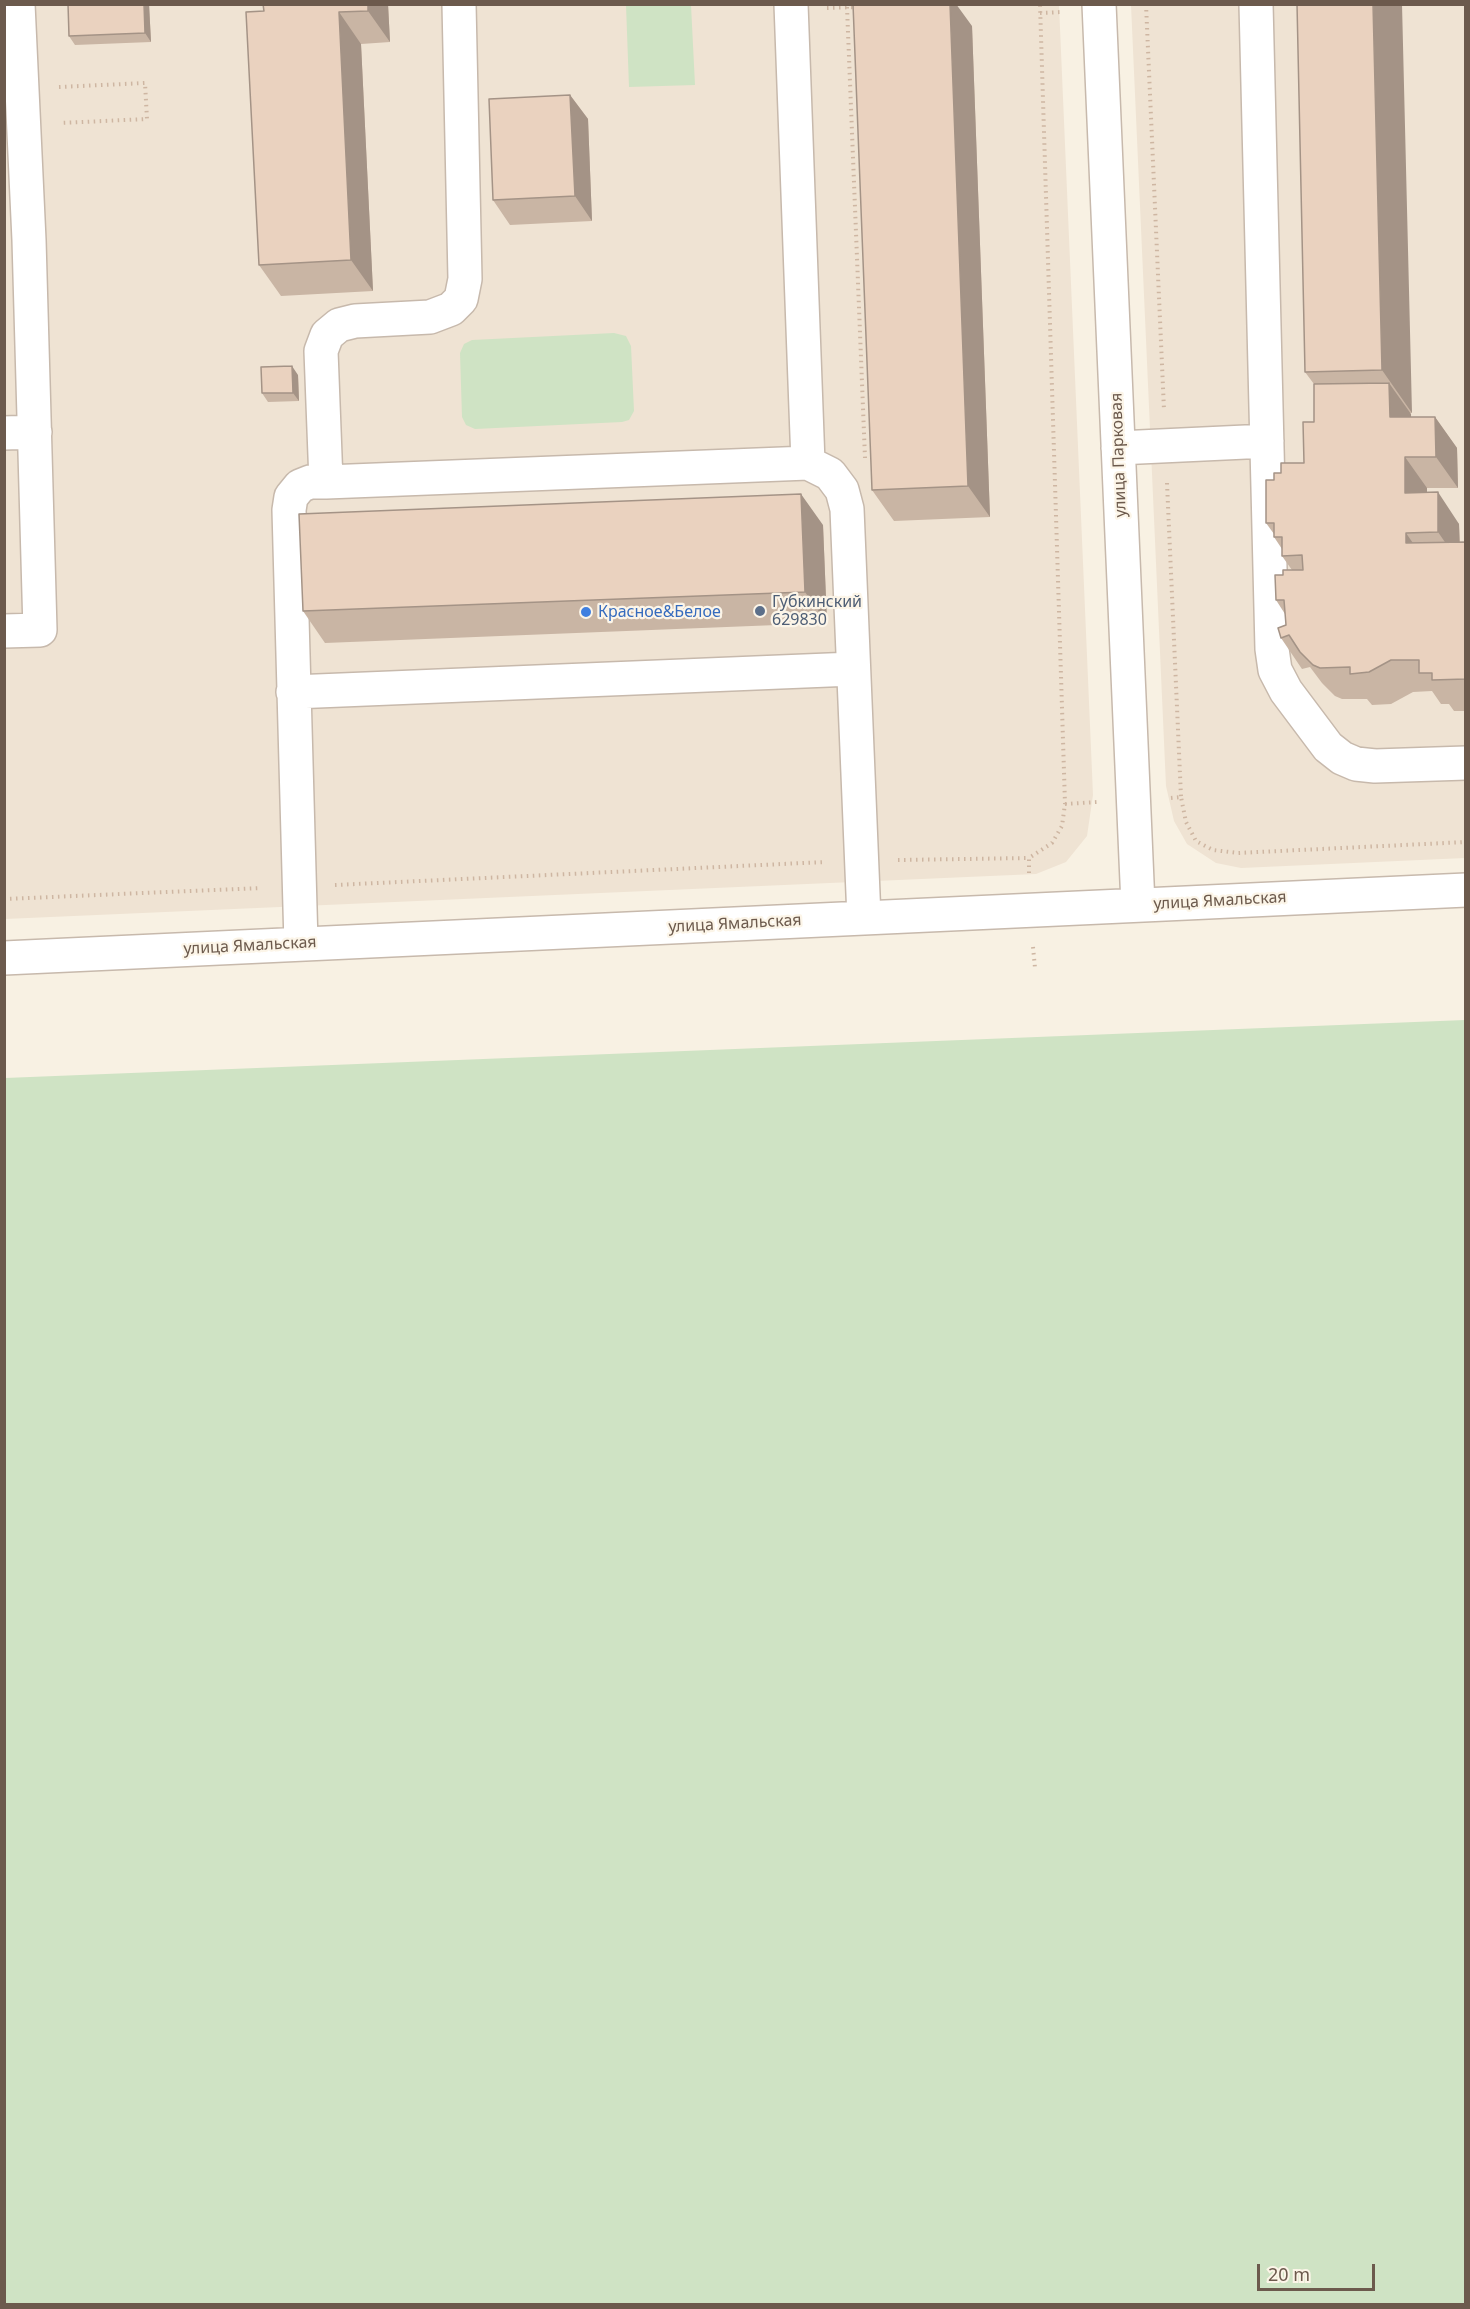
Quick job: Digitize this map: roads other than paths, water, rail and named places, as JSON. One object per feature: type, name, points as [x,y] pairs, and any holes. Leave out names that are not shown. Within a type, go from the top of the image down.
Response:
[{"type":"street","points":[[4,631],[40,630],[20,432],[23,125],[13,89],[18,4]]},
{"type":"street","points":[[326,482],[321,351],[327,335],[339,325],[355,321],[430,317],[451,309],[461,299],[465,279],[459,4]]},
{"type":"street","name":"улица Парковая","points":[[1099,4],[1138,905]]},
{"type":"street","points":[[1256,4],[1272,649],[1275,670],[1286,691],[1328,747],[1342,758],[1356,764],[1375,766],[1466,763]]},
{"type":"street","points":[[791,7],[808,463]]},
{"type":"street","points":[[1118,448],[1267,441]]},
{"type":"street","points":[[301,944],[289,510],[291,496],[300,486],[310,482],[808,463],[830,474],[842,490],[848,509],[864,918]]},
{"type":"street","points":[[293,692],[853,669]]},
{"type":"street","name":"улица Ямальская","points":[[4,958],[1466,890]]},
{"type":"place","name":"Губкинский 629830","points":[[760,611]]},
{"type":"place","name":"Красное&Белое","points":[[586,612]]}]
